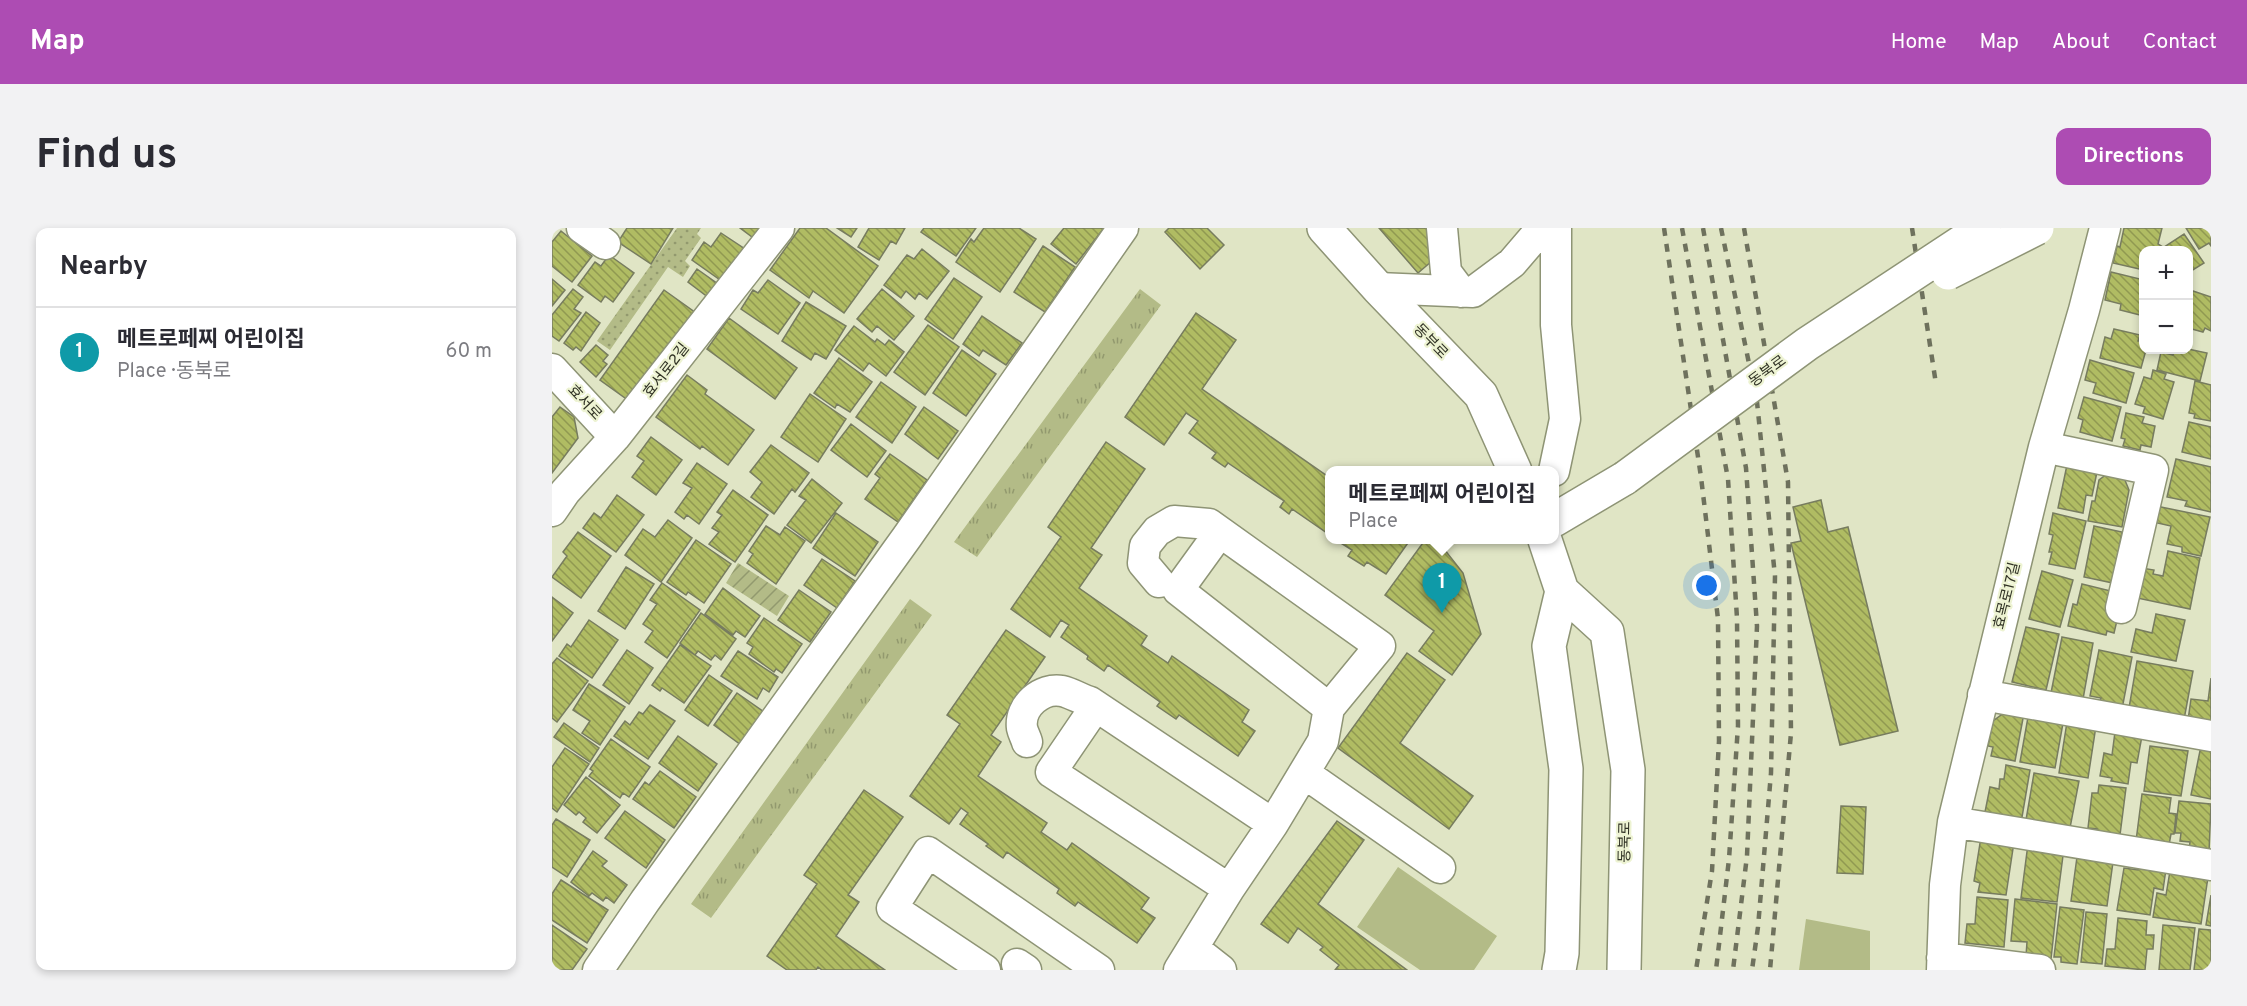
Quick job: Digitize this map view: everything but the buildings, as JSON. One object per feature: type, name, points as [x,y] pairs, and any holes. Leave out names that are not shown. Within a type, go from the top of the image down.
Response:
[{"type":"main road","name":"동부로","points":[[1324,228],[1481,395],[1513,466]]},
{"type":"main road","points":[[1807,344],[1941,228]]},
{"type":"main road","name":"동북로","points":[[1559,516],[1625,478],[1807,344],[1983,228]]},
{"type":"main road","points":[[1807,344],[2037,228]]},
{"type":"main road","name":"동북로","points":[[1546,544],[1562,591],[1608,632],[1628,770],[1624,970]]},
{"type":"main road","points":[[1559,970],[1562,953],[1566,769],[1549,646],[1562,591]]},
{"type":"street","name":"효서로2길","points":[[552,511],[565,492],[615,437],[779,228]]},
{"type":"street","points":[[598,970],[1123,228]]},
{"type":"street","points":[[1442,228],[1446,272],[1461,292]]},
{"type":"street","points":[[1378,288],[1473,292],[1512,263],[1542,228]]},
{"type":"street","points":[[1555,466],[1565,419],[1556,325],[1556,228]]},
{"type":"street","name":"효목로17길","points":[[1942,964],[1945,885],[1953,822],[2044,447],[2084,310],[2104,228]]},
{"type":"street","name":"효서로","points":[[552,369],[615,437]]},
{"type":"street","points":[[2044,447],[2153,470],[2121,608]]},
{"type":"street","points":[[1159,582],[1143,562],[1145,546],[1157,531],[1174,520],[1209,524],[1380,646],[1329,708],[1323,741],[1273,824],[1228,889],[1186,959],[1221,970]]},
{"type":"street","points":[[1220,532],[1178,590],[1329,708]]},
{"type":"street","points":[[1027,742],[1022,727],[1025,712],[1033,699],[1048,692],[1062,691],[1096,706],[1273,824]]},
{"type":"street","points":[[1983,695],[2211,736]]},
{"type":"street","points":[[1096,706],[1051,772],[1228,889]]},
{"type":"street","points":[[1304,773],[1440,868]]},
{"type":"street","points":[[1953,822],[2211,865]]},
{"type":"street","points":[[985,970],[892,908],[928,852],[1099,970]]},
{"type":"street","points":[[1942,964],[2040,970]]},
{"type":"green space","points":[[677,228],[701,228],[697,234],[701,238],[685,261],[690,266],[683,277],[668,267],[610,350],[597,341]]},
{"type":"green space","points":[[1140,289],[1161,305],[977,557],[954,542]]},
{"type":"green space","points":[[738,563],[789,596],[777,616],[726,583]]},
{"type":"green space","points":[[910,599],[932,615],[711,918],[691,904]]},
{"type":"green space","points":[[1398,867],[1497,936],[1474,970],[1420,970],[1357,927]]},
{"type":"green space","points":[[1806,919],[1870,931],[1870,970],[1799,970]]},
{"type":"railway","points":[[1664,228],[1701,477],[1718,619],[1719,741],[1712,871],[1696,970]]},
{"type":"railway","points":[[1682,228],[1728,479],[1737,618],[1738,726],[1729,859],[1716,970]]},
{"type":"railway","points":[[1703,228],[1746,468],[1757,626],[1747,856],[1733,970]]},
{"type":"railway","points":[[1721,228],[1757,402],[1775,576],[1771,773],[1758,927],[1752,970]]},
{"type":"railway","points":[[1744,228],[1788,482],[1791,733],[1770,970]]},
{"type":"railway","points":[[1912,228],[1936,384]]},
{"type":"place","name":"메트로페찌 어린이집","points":[[1442,613]]}]
